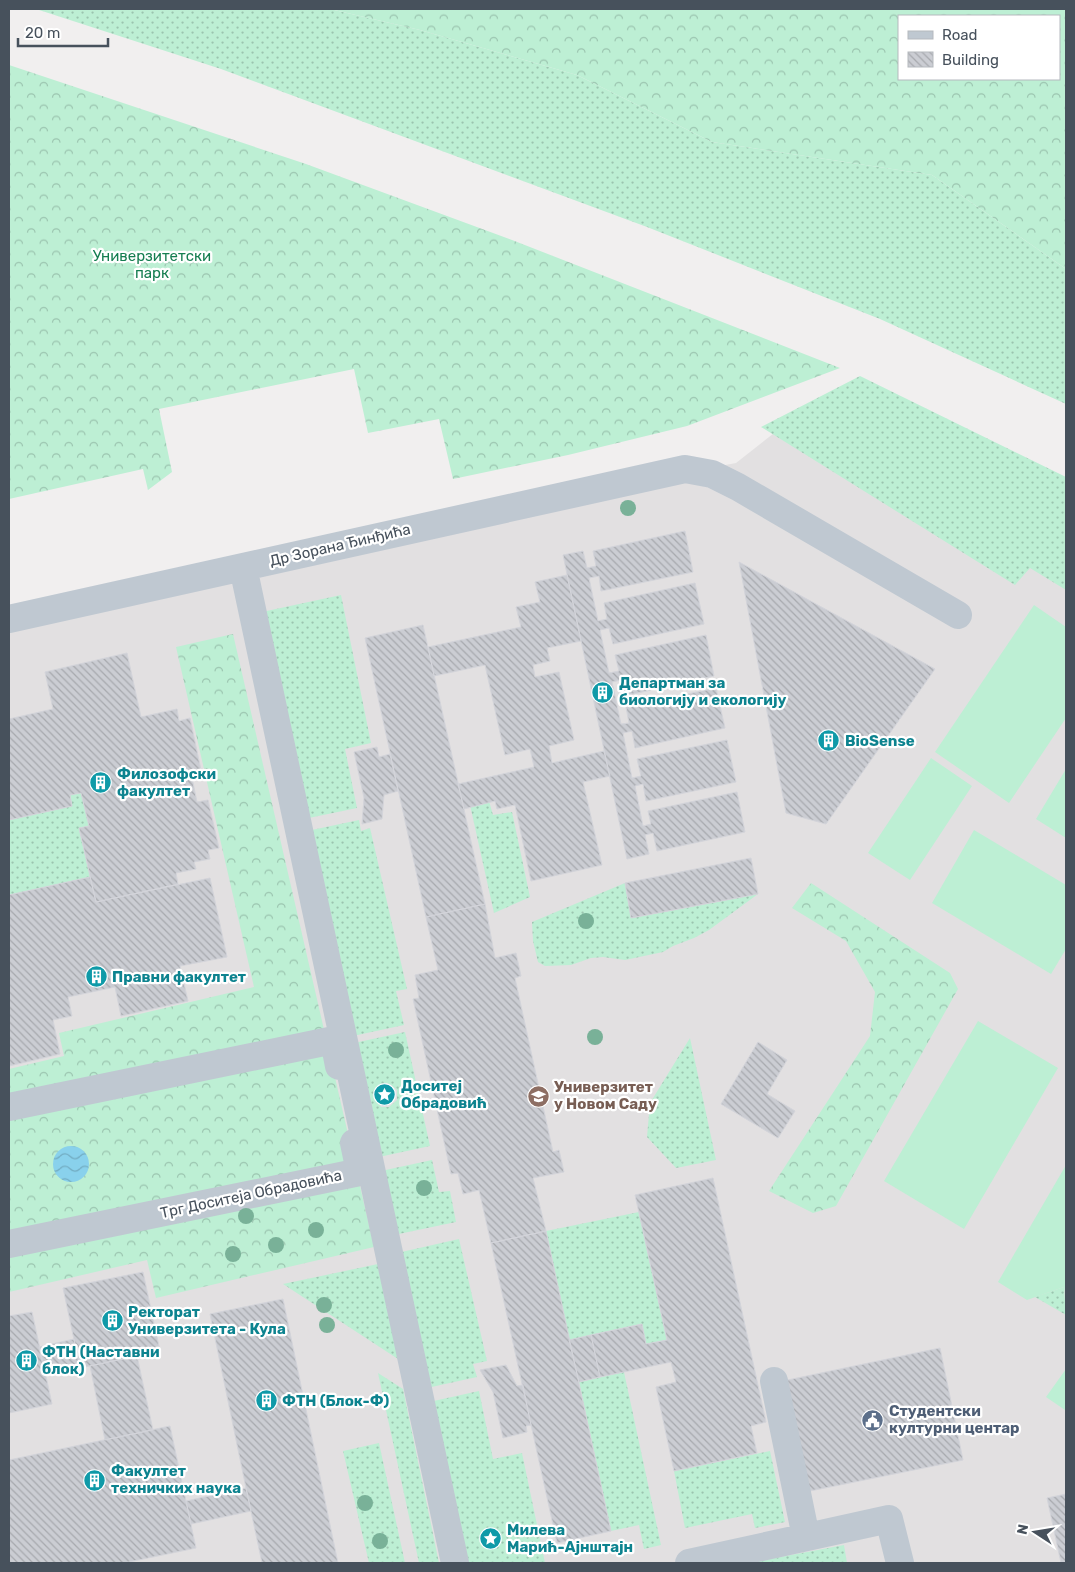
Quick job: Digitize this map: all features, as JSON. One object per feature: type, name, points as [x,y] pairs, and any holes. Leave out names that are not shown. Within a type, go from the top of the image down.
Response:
[{"type":"street","name":"Др Зорана Ђинђића","points":[[9,619],[672,471],[685,470],[712,474],[738,487],[958,614]]},
{"type":"street","points":[[243,567],[364,1164],[455,1563]]},
{"type":"street","points":[[9,1107],[334,1040],[339,1043]]},
{"type":"street","name":"Трг Доситеја Обрадовића","points":[[9,1244],[360,1172],[364,1164]]},
{"type":"street","points":[[774,1381],[806,1537]]},
{"type":"street","points":[[689,1563],[889,1519],[900,1563]]},
{"type":"shaded area","name":"Универзитет у Новом Саду","points":[[783,426],[1066,587],[1066,1563],[9,1563],[9,628],[583,492],[736,463]]},
{"type":"green space","points":[[36,9],[330,9],[420,30],[577,75],[712,142],[932,175],[1066,269],[1066,404],[880,319],[647,227],[221,69]]},
{"type":"green space","points":[[330,9],[1066,9],[1066,269],[932,175],[712,142],[577,75],[420,30]]},
{"type":"green space","name":"Универзитетски парк","points":[[9,65],[306,164],[512,240],[840,368],[687,426],[568,455],[453,479],[439,419],[368,433],[354,369],[159,409],[172,472],[148,490],[143,469],[9,499]]},
{"type":"green space","points":[[860,376],[1066,477],[1066,590],[1030,568],[1015,585],[761,427]]},
{"type":"green space","points":[[341,595],[371,743],[345,749],[357,808],[304,819],[262,612]]},
{"type":"green space","points":[[1034,605],[1066,627],[1066,718],[1009,803],[935,752]]},
{"type":"green space","points":[[233,634],[374,1247],[156,1298],[147,1260],[9,1292],[9,1069],[64,1056],[59,1033],[254,987],[176,647]]},
{"type":"green space","points":[[931,758],[972,786],[910,880],[868,853]]},
{"type":"green space","points":[[1066,769],[1066,838],[1036,819]]},
{"type":"green space","points":[[81,793],[89,826],[79,829],[90,877],[9,895],[9,820],[72,806],[70,795]]},
{"type":"green space","points":[[489,801],[493,815],[512,812],[530,897],[494,913],[470,805]]},
{"type":"green space","points":[[359,820],[361,831],[370,828],[407,989],[396,991],[404,1025],[353,1036],[307,831]]},
{"type":"green space","points":[[974,830],[1066,885],[1066,949],[1051,974],[932,903]]},
{"type":"green space","points":[[625,883],[632,918],[758,894],[709,930],[663,952],[625,960],[603,957],[591,958],[571,965],[545,966],[538,962],[533,941],[532,922]]},
{"type":"green space","points":[[811,883],[950,973],[958,989],[836,1206],[813,1213],[769,1191],[870,1036],[875,992],[846,941],[792,908]]},
{"type":"green space","points":[[978,1021],[1058,1068],[964,1229],[884,1181]]},
{"type":"green space","points":[[405,1032],[430,1146],[379,1157],[354,1043]],"holes":[[[384,1083],[391,1085],[397,1090],[397,1100],[389,1107],[381,1107],[374,1098],[375,1089]]]},
{"type":"green space","points":[[690,1038],[716,1160],[676,1168],[647,1137],[650,1103]]},
{"type":"green space","points":[[432,1160],[439,1192],[450,1191],[456,1222],[394,1235],[381,1171]]},
{"type":"green space","points":[[1066,1165],[1066,1301],[1064,1287],[1027,1300],[998,1282]]},
{"type":"green space","points":[[639,1212],[667,1340],[646,1344],[641,1324],[569,1340],[546,1231]]},
{"type":"green space","points":[[459,1239],[487,1361],[473,1364],[477,1377],[427,1388],[397,1253]]},
{"type":"green space","points":[[378,1264],[398,1359],[283,1284]]},
{"type":"green space","points":[[1064,1287],[1066,1315],[1035,1297]]},
{"type":"green space","points":[[1066,1369],[1066,1409],[1065,1410],[1046,1397]]},
{"type":"green space","points":[[624,1372],[661,1545],[644,1549],[639,1525],[611,1531],[579,1382]]},
{"type":"green space","points":[[378,1373],[403,1389],[439,1563],[419,1563]]},
{"type":"green space","points":[[479,1391],[493,1459],[522,1453],[545,1563],[466,1563],[429,1402]]},
{"type":"green space","points":[[379,1443],[405,1563],[369,1563],[343,1451]]},
{"type":"green space","points":[[770,1451],[785,1522],[755,1528],[752,1514],[685,1528],[674,1471]]},
{"type":"green space","points":[[844,1545],[847,1563],[748,1563]]},
{"type":"water","points":[[71,1146],[83,1152],[89,1164],[83,1176],[71,1182],[59,1176],[53,1164],[59,1152]]},
{"type":"building","name":"Департман за биологију и екологију","points":[[685,531],[693,572],[601,591],[599,576],[589,578],[598,621],[607,619],[604,603],[695,583],[704,624],[613,644],[609,628],[600,630],[609,673],[619,671],[615,655],[706,635],[714,676],[624,696],[621,680],[612,682],[621,724],[629,723],[626,707],[716,688],[725,728],[635,748],[632,731],[623,733],[632,778],[641,776],[637,759],[727,740],[736,782],[646,801],[643,784],[635,786],[643,826],[651,824],[648,811],[737,792],[745,832],[657,851],[653,833],[645,835],[649,854],[627,859],[563,555],[583,551],[587,568],[596,566],[593,551]]},
{"type":"building","name":"BioSense","points":[[739,562],[935,669],[826,824],[786,813]]},
{"type":"building","name":"Департман за биологију и екологију","points":[[567,575],[581,641],[547,648],[550,661],[533,665],[535,677],[559,672],[574,740],[549,746],[552,763],[604,751],[610,776],[583,782],[602,865],[531,881],[515,805],[497,809],[495,801],[464,809],[458,784],[534,767],[530,749],[505,755],[485,665],[434,676],[428,647],[521,627],[516,607],[540,602],[535,582]]},
{"type":"building","points":[[423,625],[485,904],[426,917],[365,638]]},
{"type":"building","name":"Филозофски факултет","points":[[127,653],[141,717],[177,709],[179,721],[190,718],[201,770],[191,773],[197,802],[208,800],[219,848],[208,850],[210,859],[194,862],[196,869],[176,873],[178,884],[96,902],[79,828],[89,826],[81,793],[70,795],[72,806],[9,820],[9,719],[53,709],[45,672]]},
{"type":"building","points":[[377,747],[379,757],[390,754],[398,791],[384,795],[382,819],[362,824],[364,798],[354,752]]},
{"type":"building","points":[[751,858],[758,894],[631,918],[625,883]]},
{"type":"building","name":"Правни факултет","points":[[90,877],[96,902],[210,878],[227,957],[180,966],[188,1001],[121,1016],[115,987],[68,997],[72,1016],[53,1020],[60,1054],[9,1066],[9,895]]},
{"type":"building","points":[[485,904],[495,958],[516,953],[521,976],[515,978],[553,1152],[559,1150],[564,1172],[533,1178],[546,1231],[491,1243],[479,1190],[463,1194],[458,1173],[451,1174],[413,999],[419,998],[415,975],[438,970],[426,917]]},
{"type":"building","points":[[758,1042],[787,1060],[767,1094],[795,1111],[778,1138],[721,1104]]},
{"type":"building","points":[[713,1178],[766,1422],[751,1426],[757,1453],[674,1471],[656,1387],[676,1382],[671,1362],[600,1377],[591,1335],[642,1324],[646,1344],[667,1340],[635,1195]]},
{"type":"building","points":[[546,1231],[611,1531],[557,1543],[491,1243]]},
{"type":"building","name":"Ректорат Универзитета - Кула","points":[[143,1272],[160,1351],[80,1368],[63,1288]]},
{"type":"building","name":"ФТН (Блок-Ф)","points":[[283,1299],[338,1563],[262,1563],[246,1488],[210,1314]]},
{"type":"building","name":"ФТН (Наставни блок)","points":[[32,1312],[52,1404],[9,1413],[9,1316]]},
{"type":"building","points":[[591,1335],[600,1377],[579,1382],[569,1340]]},
{"type":"building","points":[[74,1339],[80,1368],[45,1375],[39,1347]]},
{"type":"building","name":"Студентски културни центар","points":[[940,1348],[963,1460],[805,1492],[783,1381]]},
{"type":"building","points":[[137,1356],[153,1430],[105,1440],[90,1366]]},
{"type":"building","points":[[506,1365],[517,1386],[523,1385],[531,1425],[526,1426],[527,1432],[503,1438],[493,1392],[480,1370]]},
{"type":"building","name":"Факултет техничких наука","points":[[170,1426],[196,1548],[124,1563],[9,1563],[9,1460]]},
{"type":"building","points":[[246,1488],[251,1511],[191,1524],[186,1501]]},
{"type":"building","points":[[1066,1494],[1066,1563],[1061,1563],[1047,1498]]},
{"type":"place","name":"Департман за биологију и екологију","points":[[603,692]]},
{"type":"place","name":"BioSense","points":[[829,741]]},
{"type":"place","name":"Филозофски факултет","points":[[101,783]]},
{"type":"place","name":"Правни факултет","points":[[96,977]]},
{"type":"place","name":"Доситеј Обрадовић","points":[[385,1095]]},
{"type":"place","name":"Универзитет у Новом Саду","points":[[538,1096]]},
{"type":"place","name":"Ректорат Универзитета - Кула","points":[[112,1321]]},
{"type":"place","name":"ФТН (Наставни блок)","points":[[26,1361]]},
{"type":"place","name":"ФТН (Блок-Ф)","points":[[266,1401]]},
{"type":"place","name":"Студентски културни центар","points":[[873,1420]]},
{"type":"place","name":"Факултет техничких наука","points":[[95,1480]]},
{"type":"place","name":"Милева Марић-Ајнштајн","points":[[491,1539]]}]
